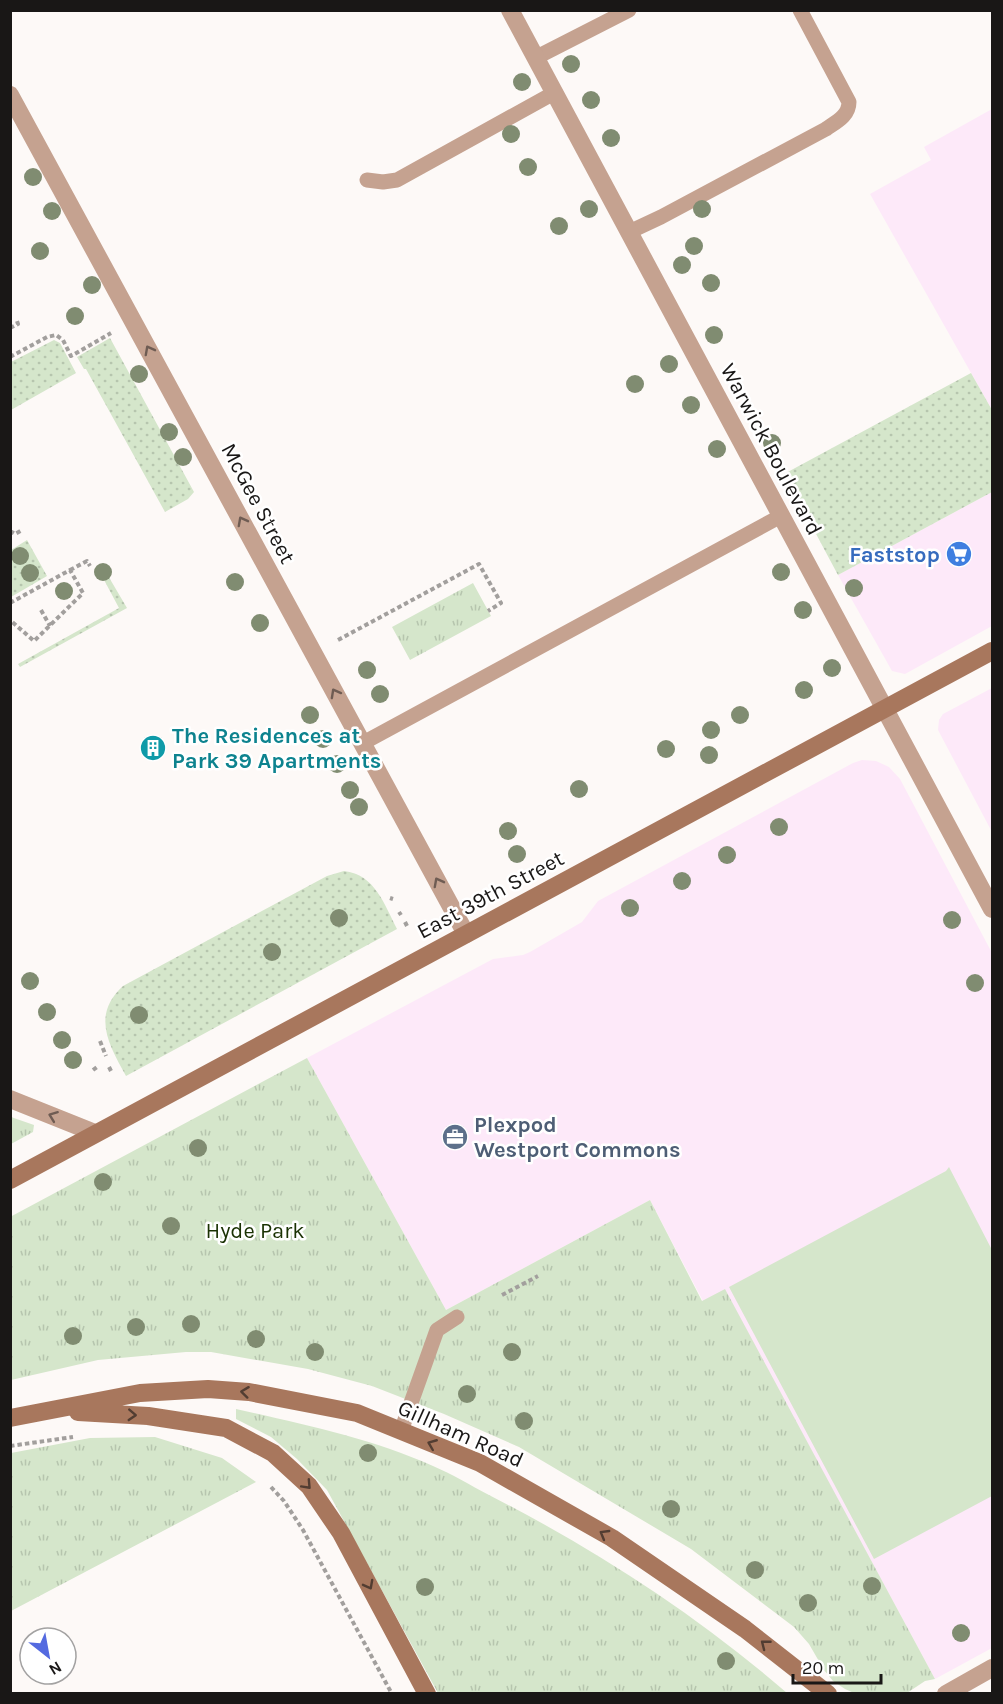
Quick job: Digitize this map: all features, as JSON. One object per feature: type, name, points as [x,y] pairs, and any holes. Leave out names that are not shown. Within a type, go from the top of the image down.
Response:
[{"type":"main road","name":"East 39th Street","points":[[10,1180],[993,651]]},
{"type":"main road","name":"Gillham Road","points":[[10,1418],[140,1393],[208,1389],[249,1392],[357,1413],[480,1463],[612,1538],[745,1629],[828,1694]]},
{"type":"main road","name":"Gillham Road","points":[[53,1410],[148,1416],[226,1428],[273,1454],[309,1486],[341,1533],[427,1694]]},
{"type":"street","name":"Warwick Boulevard","points":[[510,10],[993,909]]},
{"type":"street","name":"McGee Street","points":[[10,94],[466,934]]},
{"type":"street","points":[[10,1099],[95,1133]]},
{"type":"street","points":[[945,1694],[993,1668]]},
{"type":"lane","points":[[535,58],[629,10]]},
{"type":"lane","points":[[629,232],[825,129],[846,114],[849,102],[800,10]]},
{"type":"lane","points":[[367,180],[383,182],[397,180],[554,93]]},
{"type":"lane","points":[[363,743],[781,516]]},
{"type":"lane","points":[[400,1431],[437,1330],[457,1317]]},
{"type":"path","points":[[10,328],[18,324],[16,321]]},
{"type":"path","points":[[10,357],[47,337],[56,335],[63,340],[71,356],[111,333]]},
{"type":"path","points":[[10,531],[15,534],[22,530]]},
{"type":"path","points":[[10,603],[87,561],[90,566]]},
{"type":"path","points":[[338,640],[479,564],[501,603],[488,611]]},
{"type":"path","points":[[10,620],[34,641],[82,593],[70,570]]},
{"type":"path","points":[[41,610],[50,626]]},
{"type":"path","points":[[100,1041],[106,1056]]},
{"type":"path","points":[[502,1295],[538,1276]]},
{"type":"path","points":[[10,1446],[77,1436]]},
{"type":"path","points":[[270,1486],[284,1501],[303,1530],[392,1694]]},
{"type":"shaded area","points":[[992,109],[992,410],[870,194],[931,160],[924,147]]},
{"type":"shaded area","points":[[992,492],[992,626],[905,674],[892,671],[838,575]]},
{"type":"shaded area","points":[[992,688],[992,832],[938,730],[939,720],[943,714]]},
{"type":"shaded area","points":[[862,760],[876,761],[889,767],[900,779],[992,953],[992,1648],[935,1679],[725,1290],[703,1301],[650,1200],[446,1310],[307,1058],[493,959],[530,952],[582,922],[598,901]]},
{"type":"green space","points":[[110,338],[194,492],[188,499],[165,512],[86,369],[77,357]]},
{"type":"green space","points":[[54,340],[60,343],[76,373],[11,410],[11,362]]},
{"type":"green space","points":[[971,373],[992,410],[992,492],[838,575],[784,474]]},
{"type":"green space","points":[[27,540],[47,576],[11,597],[11,550]]},
{"type":"green space","points":[[107,574],[127,608],[20,667],[18,664],[119,608],[103,578]]},
{"type":"green space","points":[[473,583],[491,616],[410,660],[392,627]]},
{"type":"green space","points":[[344,871],[364,878],[378,892],[397,929],[126,1076],[109,1042],[105,1019],[113,997],[123,986],[327,876]]},
{"type":"green space","name":"Hyde Park","points":[[307,1058],[446,1310],[650,1200],[702,1301],[725,1289],[935,1679],[925,1681],[907,1693],[854,1693],[845,1689],[833,1681],[809,1644],[794,1627],[691,1549],[519,1447],[372,1386],[308,1369],[211,1352],[98,1360],[11,1380],[10,1217]]},
{"type":"green space","points":[[11,1117],[34,1125],[33,1132],[11,1144]]},
{"type":"green space","points":[[949,1167],[992,1250],[992,1496],[874,1559],[729,1287],[946,1171]]},
{"type":"green space","points":[[236,1409],[311,1426],[385,1447],[454,1476],[568,1538],[644,1585],[753,1664],[787,1693],[438,1693],[327,1490],[297,1459],[271,1437],[236,1419]]},
{"type":"green space","points":[[155,1437],[222,1458],[256,1482],[11,1611],[11,1453],[90,1438]]},
{"type":"place","name":"Faststop","points":[[959,554]]},
{"type":"place","name":"The Residences at Park 39 Apartments","points":[[153,748]]},
{"type":"place","name":"Plexpod Westport Commons","points":[[455,1137]]}]
